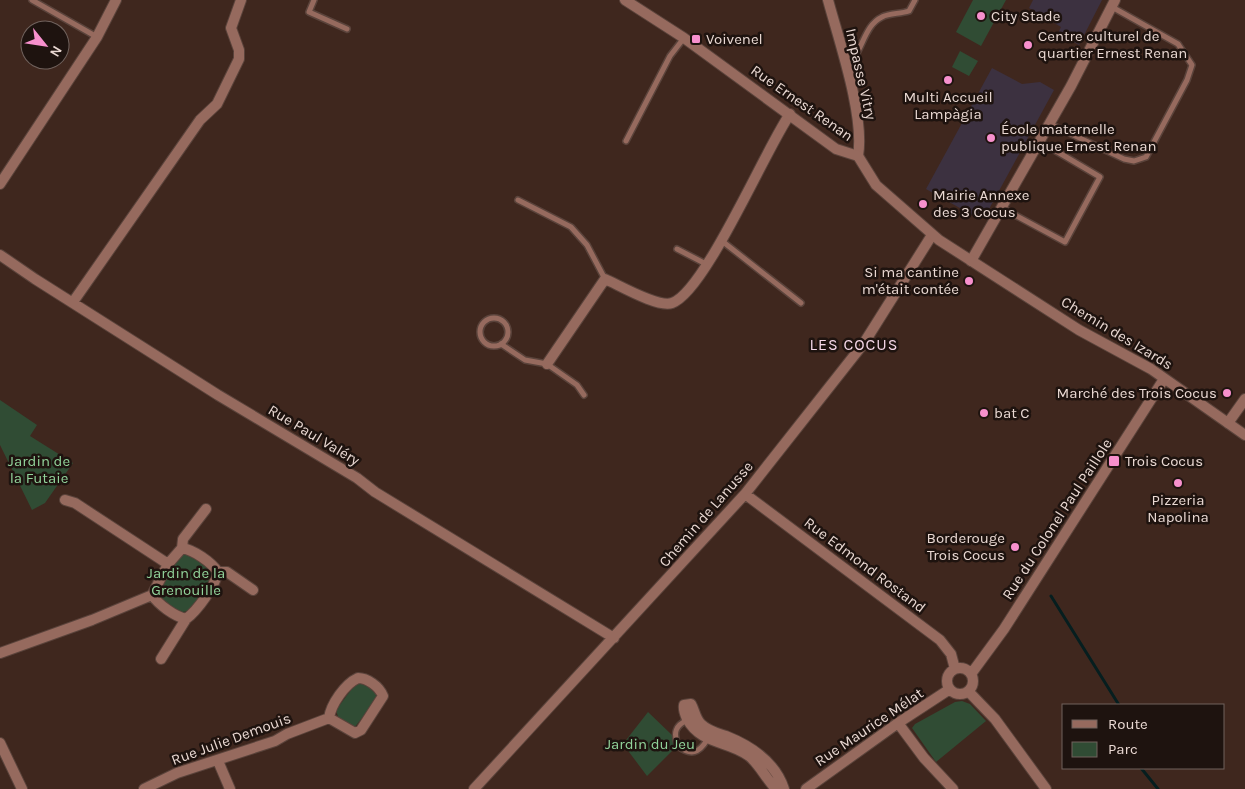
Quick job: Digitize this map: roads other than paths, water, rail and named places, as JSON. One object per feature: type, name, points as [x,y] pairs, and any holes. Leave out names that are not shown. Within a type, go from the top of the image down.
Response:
[{"type":"street","points":[[0,184],[97,37],[116,0]]},
{"type":"street","points":[[73,302],[200,120],[217,104],[239,59],[239,50],[231,28],[241,0]]},
{"type":"street","name":"Rue Ernest Renan","points":[[625,0],[684,38],[836,149],[858,156],[876,185],[932,235],[971,261]]},
{"type":"street","name":"Impasse Vitry","points":[[828,0],[856,114],[860,143],[858,156]]},
{"type":"street","points":[[971,261],[1048,123],[1071,86],[1113,3]]},
{"type":"street","points":[[547,364],[605,279],[661,304],[672,303],[684,295],[722,241],[776,135],[790,114]]},
{"type":"street","name":"Chemin de Lanusse","points":[[474,789],[745,494],[864,343],[932,235]]},
{"type":"street","name":"Rue Paul Valéry","points":[[0,255],[218,394],[358,478],[375,492],[614,638]]},
{"type":"street","name":"Chemin des Izards","points":[[971,261],[1080,330],[1130,356],[1245,435]]},
{"type":"street","name":"Rue du Colonel Paul Paillole","points":[[971,674],[1004,629],[1164,378]]},
{"type":"street","points":[[1228,423],[1245,399]]},
{"type":"street","name":"Rue Edmond Rostand","points":[[745,494],[940,640],[951,654],[955,669]]},
{"type":"street","points":[[65,500],[75,503],[168,564]]},
{"type":"street","points":[[0,653],[92,620],[152,595],[168,564],[182,548],[183,539],[206,509]]},
{"type":"street","points":[[182,548],[188,549],[214,566],[218,572]]},
{"type":"street","points":[[218,572],[227,572],[253,590]]},
{"type":"street","points":[[161,659],[186,619],[192,614],[211,586],[218,572]]},
{"type":"street","points":[[152,595],[156,601],[179,617],[186,619]]},
{"type":"street","points":[[964,668],[971,674],[973,683],[968,691],[959,694],[950,689],[947,678],[955,669],[964,668]]},
{"type":"street","points":[[364,678],[381,690],[383,696],[380,703],[361,730],[355,733],[328,718],[330,710],[350,681],[364,678]]},
{"type":"street","name":"Rue Maurice Mélat","points":[[806,789],[898,723],[950,689]]},
{"type":"street","points":[[968,691],[995,719],[1046,789]]},
{"type":"street","name":"Rue Julie Demouis","points":[[144,789],[177,773],[275,741],[287,734],[328,718]]},
{"type":"street","points":[[692,719],[697,732],[707,740],[761,762],[781,780],[784,789]]},
{"type":"street","points":[[692,719],[705,728],[748,745],[761,762],[776,789]]},
{"type":"street","points":[[898,723],[924,758],[953,789]]},
{"type":"street","points":[[0,743],[22,789]]},
{"type":"street","points":[[218,761],[230,789]]},
{"type":"lane","points":[[32,0],[97,37]]},
{"type":"lane","points":[[314,0],[309,12],[347,29]]},
{"type":"lane","points":[[845,66],[854,60],[873,22],[884,16],[909,11],[915,0]]},
{"type":"lane","points":[[1048,123],[1124,159],[1134,162],[1146,157],[1187,80],[1192,65],[1178,44],[1113,3]]},
{"type":"lane","points":[[626,141],[670,56],[684,38]]},
{"type":"lane","points":[[1002,208],[1065,242],[1100,177],[1038,141]]},
{"type":"lane","points":[[518,200],[571,227],[587,245],[605,279]]},
{"type":"lane","points":[[722,241],[732,246],[801,303]]},
{"type":"lane","points":[[677,249],[706,264]]},
{"type":"lane","points":[[501,344],[507,337],[506,325],[496,318],[488,320],[480,330],[482,339],[488,345],[501,344],[534,364],[547,364],[576,384],[584,395]]},
{"type":"lane","points":[[692,719],[677,727],[675,733],[678,746],[688,752],[695,753],[702,749],[707,740]]},
{"type":"waterway","points":[[1051,596],[1118,704]]},
{"type":"waterway","points":[[1142,769],[1158,789]]},
{"type":"place","name":"City Stade","points":[[981,16]]},
{"type":"place","name":"Voivenel","points":[[696,39]]},
{"type":"place","name":"Centre culturel de quartier Ernest Renan","points":[[1028,45]]},
{"type":"place","name":"Multi Accueil Lampàgia","points":[[948,80]]},
{"type":"place","name":"École maternelle publique Ernest Renan","points":[[991,138]]},
{"type":"place","name":"Mairie Annexe des 3 Cocus","points":[[923,204]]},
{"type":"place","name":"Si ma cantine m'était contée","points":[[969,281]]},
{"type":"place","name":"Marché des Trois Cocus","points":[[1227,393]]},
{"type":"place","name":"bat C","points":[[984,413]]},
{"type":"place","name":"Trois Cocus","points":[[1114,461]]},
{"type":"place","name":"Pizzeria Napolina","points":[[1178,483]]},
{"type":"place","name":"Borderouge Trois Cocus","points":[[1015,547]]},
{"type":"district","name":"LES COCUS","points":[[854,344]]},
{"type":"park label","name":"Jardin de la Futaie","points":[[39,470]]},
{"type":"park label","name":"Jardin de la Grenouille","points":[[186,582]]},
{"type":"park label","name":"Jardin du Jeu","points":[[650,744]]}]
